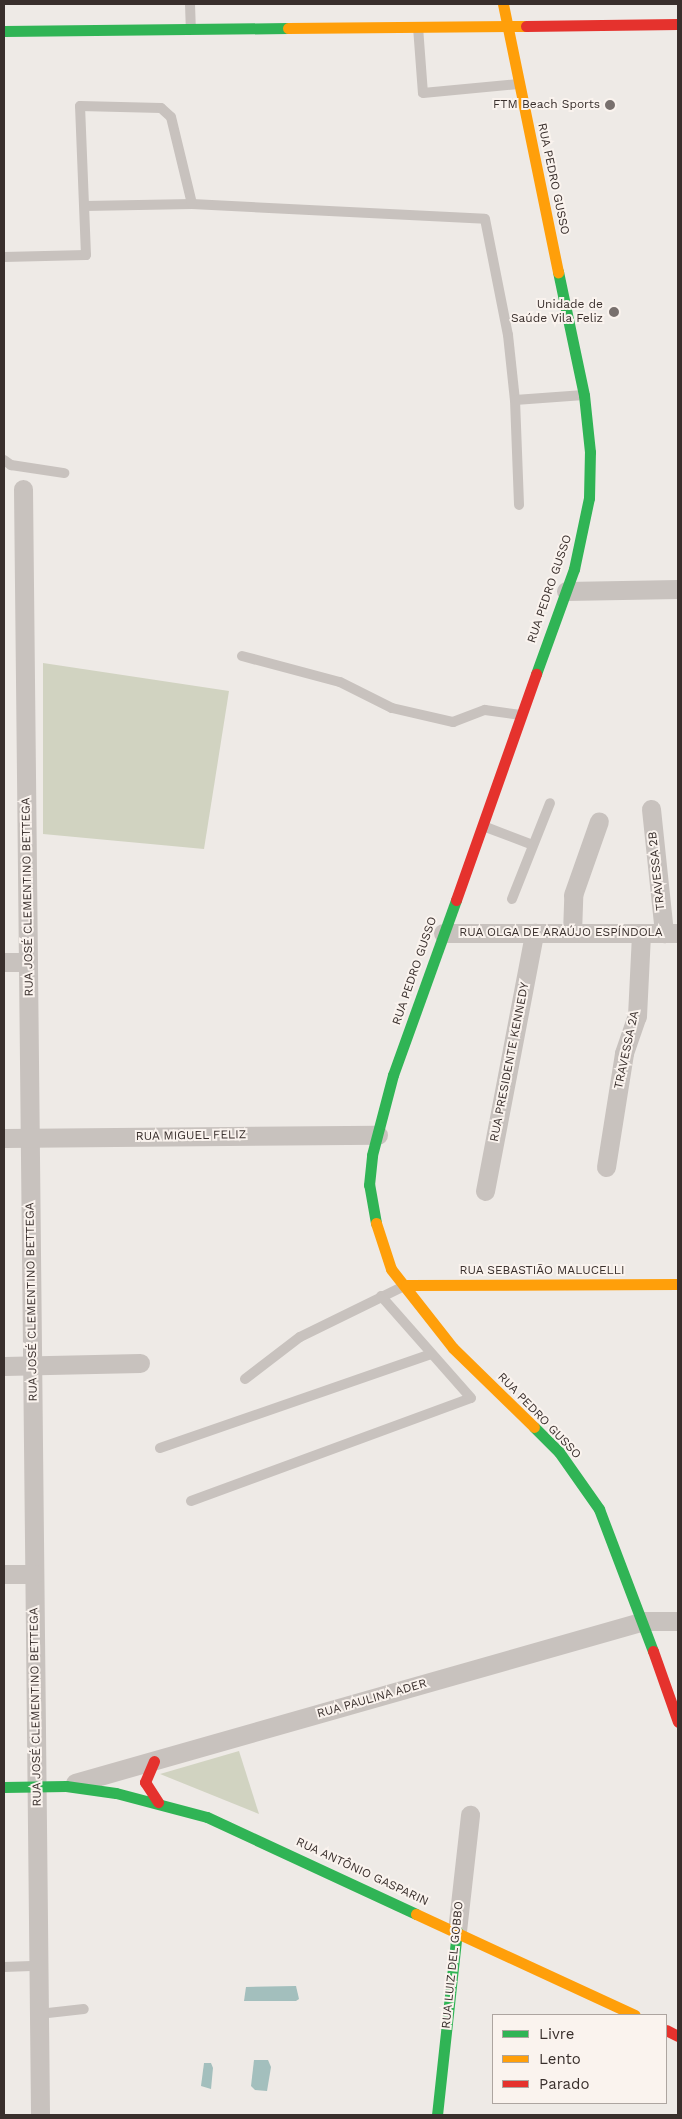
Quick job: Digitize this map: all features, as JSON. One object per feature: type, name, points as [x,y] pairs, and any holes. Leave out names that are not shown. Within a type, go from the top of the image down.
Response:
[{"type":"main road","name":"RUA PEDRO GUSSO","points":[[503,4],[584,395],[590,452],[589,498],[581,543],[566,591],[393,1075],[370,1170],[375,1221],[386,1261],[435,1328],[488,1384],[559,1452],[580,1479],[614,1539],[678,1722]]},
{"type":"main road","points":[[4,31],[678,24]]},
{"type":"main road","name":"RUA PEDRO GUSSO","points":[[378,1134],[384,1168]]},
{"type":"main road","name":"RUA PEDRO GUSSO","points":[[404,1265],[406,1286]]},
{"type":"main road","name":"RUA SEBASTIÃO MALUCELLI","points":[[406,1286],[678,1284]]},
{"type":"main road","points":[[154,1761],[145,1782],[158,1802]]},
{"type":"main road","name":"RUA ANTÔNIO GASPARIN","points":[[4,1787],[66,1786],[158,1802],[231,1827],[633,2014]]},
{"type":"main road","name":"RUA LUIZ DEL GOBBO","points":[[437,2115],[457,1931]]},
{"type":"street","name":"RUA JOSÉ CLEMENTINO BETTEGA","points":[[23,489],[40,2115]]},
{"type":"street","points":[[566,591],[678,589]]},
{"type":"street","name":"TRAVESSA 2B","points":[[651,809],[671,933]]},
{"type":"street","points":[[572,933],[573,895],[599,821]]},
{"type":"street","name":"RUA OLGA DE ARAÚJO ESPÍNDOLA","points":[[443,933],[671,933]]},
{"type":"street","name":"RUA PRESIDENTE KENNEDY","points":[[485,1191],[534,933]]},
{"type":"street","name":"TRAVESSA 2A","points":[[606,1167],[624,1053],[637,1016],[641,933]]},
{"type":"street","points":[[4,962],[28,962]]},
{"type":"street","name":"RUA MIGUEL FELIZ","points":[[4,1138],[378,1134]]},
{"type":"street","points":[[4,1366],[140,1363]]},
{"type":"street","points":[[4,1574],[34,1574]]},
{"type":"street","name":"RUA PAULINA ADER","points":[[66,1786],[644,1621],[678,1621]]},
{"type":"street","name":"RUA LUIZ DEL GOBBO","points":[[457,1931],[470,1815]]},
{"type":"lane","points":[[190,4],[191,29]]},
{"type":"lane","points":[[418,26],[422,93],[520,84]]},
{"type":"lane","points":[[4,257],[86,255],[80,106],[161,108],[166,112],[171,117],[192,204]]},
{"type":"lane","points":[[85,206],[192,204],[485,219],[508,335],[515,400],[519,505]]},
{"type":"lane","points":[[515,400],[584,395]]},
{"type":"lane","points":[[4,460],[11,465],[64,473]]},
{"type":"lane","points":[[242,656],[340,682],[392,708],[453,722],[485,710],[521,715]]},
{"type":"lane","points":[[512,899],[550,803]]},
{"type":"lane","points":[[482,826],[533,845]]},
{"type":"lane","points":[[245,1379],[300,1337],[381,1296],[406,1286]]},
{"type":"lane","points":[[381,1296],[471,1398]]},
{"type":"lane","points":[[160,1448],[431,1354]]},
{"type":"lane","points":[[191,1500],[471,1398],[488,1384]]},
{"type":"lane","points":[[4,1967],[38,1966]]},
{"type":"lane","points":[[39,2014],[84,2009]]},
{"type":"green space","points":[[43,663],[229,691],[204,849],[43,834]]},
{"type":"green space","points":[[239,1751],[259,1814],[160,1774]]},
{"type":"water","points":[[296,1986],[299,1999],[296,2001],[244,2001],[246,1987]]},
{"type":"water","points":[[254,2060],[268,2060],[271,2067],[267,2091],[255,2090],[251,2086]]},
{"type":"water","points":[[204,2063],[211,2063],[213,2068],[211,2089],[201,2086]]},
{"type":"traffic: fast","points":[[4,31],[288,28]]},
{"type":"traffic: fast","points":[[536,674],[574,569],[589,498],[590,452],[584,395],[558,272]]},
{"type":"traffic: fast","points":[[376,1223],[369,1185],[372,1155],[393,1075],[456,900]]},
{"type":"traffic: fast","points":[[534,1427],[559,1452],[599,1509],[653,1651]]},
{"type":"traffic: fast","points":[[4,1787],[66,1786],[116,1793],[207,1817],[416,1914]]},
{"type":"traffic: fast","points":[[437,2115],[457,1931]]},
{"type":"traffic: slow","points":[[503,4],[558,272]]},
{"type":"traffic: slow","points":[[288,28],[526,26]]},
{"type":"traffic: slow","points":[[376,1223],[391,1269],[453,1348],[534,1427]]},
{"type":"traffic: slow","points":[[406,1285],[678,1284]]},
{"type":"traffic: slow","points":[[416,1914],[633,2014]]},
{"type":"traffic: jam","points":[[526,26],[678,24]]},
{"type":"traffic: jam","points":[[456,900],[536,674]]},
{"type":"traffic: jam","points":[[653,1651],[678,1722]]},
{"type":"traffic: jam","points":[[154,1761],[145,1782],[158,1802]]},
{"type":"traffic: jam","points":[[667,2030],[678,2036]]},
{"type":"place","name":"FTM Beach Sports","points":[[610,105]]},
{"type":"place","name":"Unidade de Saúde Vila Feliz","points":[[614,312]]}]
